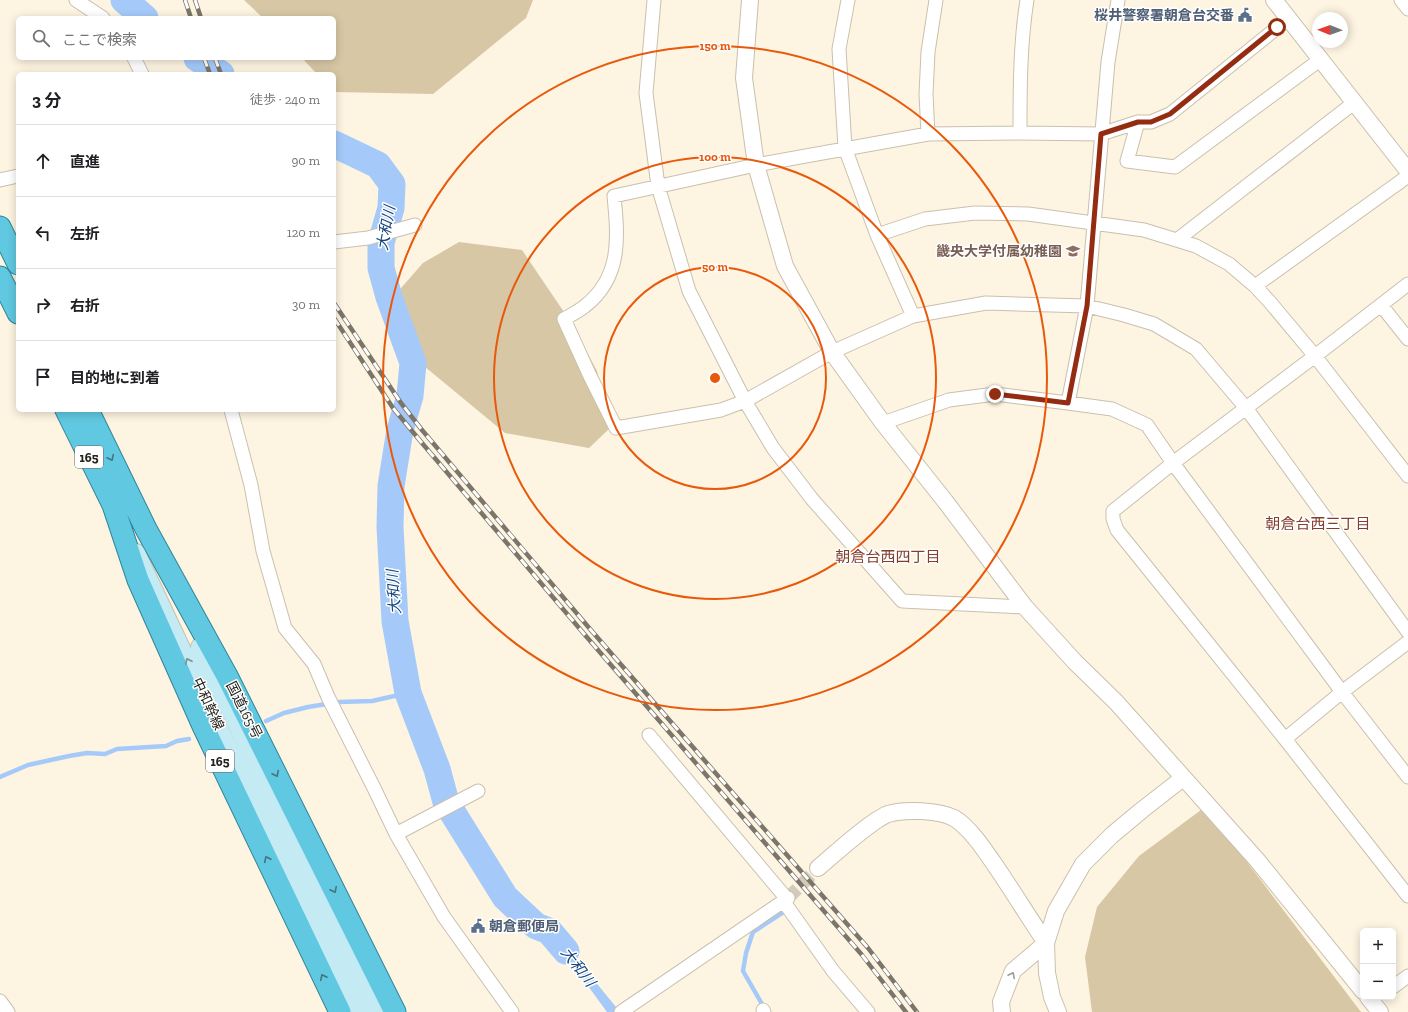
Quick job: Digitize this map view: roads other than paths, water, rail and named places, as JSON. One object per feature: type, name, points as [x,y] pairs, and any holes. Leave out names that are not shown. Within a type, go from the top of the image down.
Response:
[{"type":"highway","points":[[0,227],[16,260]]},
{"type":"highway","points":[[0,277],[16,310]]},
{"type":"highway","name":"165","points":[[67,412],[113,505],[138,580],[177,668],[340,1012]]},
{"type":"highway","name":"国道165号","points":[[89,412],[146,529],[227,676],[395,1012]]},
{"type":"main road","name":"中和幹線","points":[[113,505],[352,983],[375,1012]]},
{"type":"main road","name":"中和幹線","points":[[146,529],[308,873],[352,983],[356,1012]]},
{"type":"street","points":[[76,0],[100,16]]},
{"type":"street","points":[[654,0],[646,93],[658,186],[689,291],[745,401],[773,448],[812,499],[902,601],[1025,607]]},
{"type":"street","points":[[750,0],[744,78],[756,165],[785,266],[832,352],[883,423],[945,501],[1025,607],[1075,662],[1116,702],[1257,860],[1360,985]]},
{"type":"street","points":[[848,0],[839,49],[845,148],[877,235],[913,316]]},
{"type":"street","points":[[928,134],[926,94],[928,52],[936,0]]},
{"type":"street","points":[[1020,133],[1020,75],[1024,16],[1027,0]]},
{"type":"street","points":[[1068,403],[1087,306],[1108,62],[1118,0]]},
{"type":"street","points":[[1274,0],[1408,171]]},
{"type":"street","points":[[1401,0],[1408,9]]},
{"type":"street","points":[[1288,19],[1170,114],[1151,122],[1138,122],[1101,134],[928,134],[756,165],[614,196],[617,242],[614,262],[603,288],[585,306],[564,320],[616,428],[721,410],[745,401],[832,352],[913,316],[986,303],[1087,306],[1154,324],[1196,349],[1246,408],[1408,632]]},
{"type":"street","points":[[1138,122],[1127,161],[1175,167],[1321,59]]},
{"type":"street","points":[[135,60],[141,72]]},
{"type":"street","points":[[1177,240],[1355,102]]},
{"type":"street","points":[[0,180],[16,176]]},
{"type":"street","points":[[1255,286],[1408,176]]},
{"type":"street","points":[[877,235],[925,219],[975,213],[1028,214],[1144,230],[1196,246],[1229,264],[1255,286],[1269,301],[1315,356],[1408,476]]},
{"type":"street","points":[[336,242],[368,238],[415,225]]},
{"type":"street","points":[[1408,284],[1172,463],[1114,511],[1113,518],[1117,530],[1285,739],[1408,896]]},
{"type":"street","points":[[1381,305],[1408,339]]},
{"type":"street","points":[[883,423],[949,400],[995,394],[1112,409],[1147,425],[1172,463],[1342,692],[1408,777]]},
{"type":"street","points":[[232,412],[252,485],[263,551],[285,628],[314,664],[328,697],[396,834],[444,917],[512,1012]]},
{"type":"street","points":[[1285,739],[1342,692],[1408,642]]},
{"type":"street","points":[[649,735],[786,899],[833,971],[868,1012]]},
{"type":"street","points":[[1058,1012],[1052,997],[1047,973],[1046,943],[1056,911],[1083,864],[1112,835],[1184,778]]},
{"type":"street","points":[[396,834],[478,791]]},
{"type":"street","points":[[818,868],[869,825],[887,814],[922,812],[942,814],[955,819],[972,834],[1020,902],[1046,943]]},
{"type":"street","points":[[621,1012],[786,899]]},
{"type":"street","points":[[1002,1012],[1001,1002],[1013,971],[1046,943]]},
{"type":"street","points":[[1396,985],[1408,976]]},
{"type":"street","points":[[0,1001],[8,1012]]},
{"type":"water","name":"大和川","points":[[552,925],[576,958],[620,1012],[607,1012],[566,956],[561,956],[539,926]]},
{"type":"waterway","name":"大和川","points":[[124,0],[143,16]]},
{"type":"waterway","name":"大和川","points":[[200,60],[218,72]]},
{"type":"waterway","name":"大和川","points":[[336,145],[378,165],[392,184],[391,208],[381,243],[381,268],[389,297],[413,363],[410,396],[400,430],[391,486],[390,527],[395,621],[408,693],[437,769],[446,802],[505,897],[536,926],[549,931],[566,951]]},
{"type":"waterway","points":[[266,721],[284,713],[308,707],[339,702],[372,701],[408,693]]},
{"type":"waterway","points":[[0,777],[28,765],[69,756],[87,753],[105,754],[117,749],[166,746],[177,741],[189,739]]},
{"type":"waterway","points":[[762,1004],[743,971],[746,953],[753,932],[782,913]]},
{"type":"tunnel","points":[[788,898],[818,868]]},
{"type":"railway","points":[[185,0],[190,16]]},
{"type":"railway","points":[[195,0],[200,16]]},
{"type":"railway","points":[[205,60],[209,72]]},
{"type":"railway","points":[[216,60],[220,72]]},
{"type":"railway","points":[[336,306],[401,403],[422,430],[590,629],[868,948],[917,1012]]},
{"type":"railway","points":[[336,321],[393,408],[585,635],[862,955],[906,1012]]},
{"type":"place","name":"桜井警察署朝倉台交番","points":[[1245,15]]},
{"type":"place","name":"畿央大学付属幼稚園","points":[[1073,251]]},
{"type":"place","name":"朝倉郵便局","points":[[478,926]]},
{"type":"district","name":"朝倉台西三丁目","points":[[1318,524]]},
{"type":"district","name":"朝倉台西四丁目","points":[[888,557]]}]
